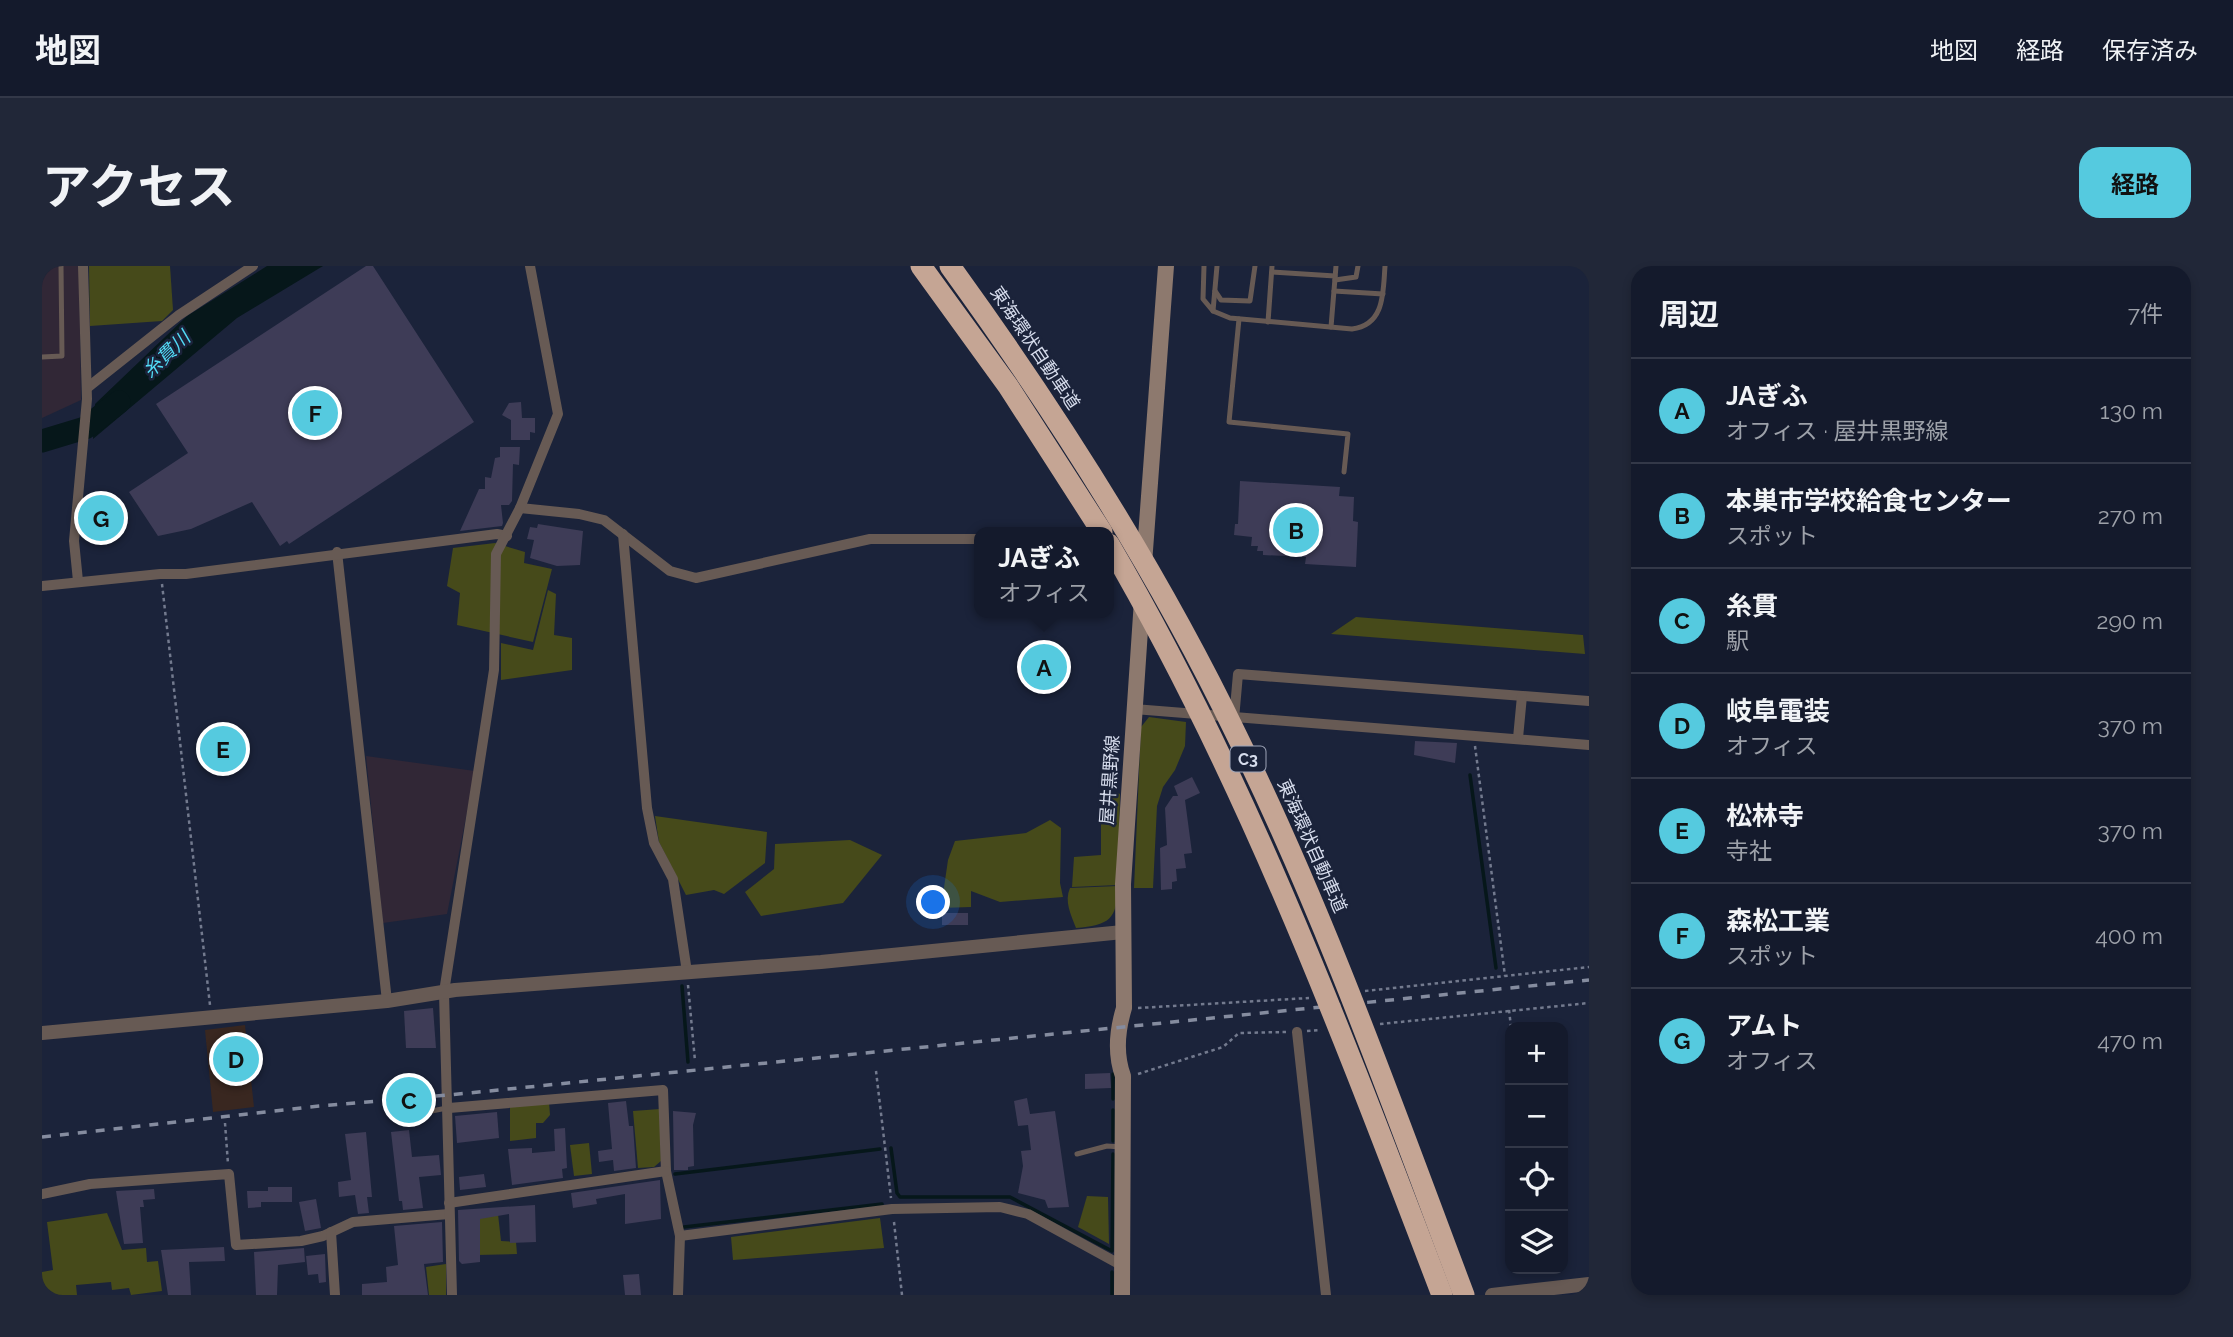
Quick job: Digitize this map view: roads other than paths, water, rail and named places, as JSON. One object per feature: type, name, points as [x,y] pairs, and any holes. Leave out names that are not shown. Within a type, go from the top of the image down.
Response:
[{"type":"highway","points":[[921,266],[1008,386],[1099,527]]},
{"type":"highway","name":"東海環状自動車道","points":[[950,266],[999,333],[1102,489],[1153,574],[1237,735],[1338,965],[1465,1295]]},
{"type":"highway","name":"C3","points":[[1114,551],[1195,701],[1246,807],[1339,1028],[1442,1295]]},
{"type":"main road","name":"屋井黒野線","points":[[1122,1295],[1121,1147],[1116,1104],[1123,1076],[1118,1062],[1118,1026],[1124,1008],[1123,884],[1166,266]]},
{"type":"street","points":[[78,581],[74,541],[87,388],[83,266]]},
{"type":"street","points":[[87,388],[179,315],[253,266]]},
{"type":"street","points":[[452,1295],[444,992],[494,670],[496,554],[520,508],[558,414],[530,266]]},
{"type":"street","points":[[520,508],[579,514],[604,520],[670,571],[696,578],[870,539],[974,539]]},
{"type":"street","points":[[42,586],[160,574],[186,574],[337,552],[497,534],[507,536]]},
{"type":"street","points":[[623,534],[647,808],[654,843],[673,878],[687,972]]},
{"type":"street","points":[[1114,542],[1146,539]]},
{"type":"street","points":[[337,552],[387,1002]]},
{"type":"street","points":[[1234,719],[1238,674],[1589,701]]},
{"type":"street","points":[[1518,738],[1522,696]]},
{"type":"street","points":[[1134,709],[1589,745]]},
{"type":"street","points":[[42,1033],[387,1002],[444,992],[1123,932]]},
{"type":"street","points":[[1297,1032],[1326,1295]]},
{"type":"street","points":[[449,1108],[663,1090],[666,1171],[680,1236],[678,1295]]},
{"type":"street","points":[[42,1194],[90,1184],[229,1174],[236,1245],[301,1241],[353,1222],[666,1171]]},
{"type":"street","points":[[680,1236],[892,1209],[1013,1209],[1121,1265]]},
{"type":"street","points":[[331,1232],[335,1295]]},
{"type":"street","points":[[1492,1295],[1589,1284]]},
{"type":"lane","points":[[42,357],[62,356],[61,266]]},
{"type":"lane","points":[[1204,266],[1201,295],[1213,311],[1239,318],[1352,329],[1366,325],[1379,312],[1385,266]]},
{"type":"lane","points":[[1213,311],[1217,266]]},
{"type":"lane","points":[[1215,291],[1221,300],[1250,301],[1255,266]]},
{"type":"lane","points":[[1331,327],[1336,266]]},
{"type":"lane","points":[[1268,321],[1272,269],[1335,278],[1356,276],[1358,266]]},
{"type":"lane","points":[[1334,291],[1383,293]]},
{"type":"lane","points":[[1239,318],[1229,422],[1348,434],[1344,472]]},
{"type":"lane","points":[[395,1118],[449,1108]]},
{"type":"lane","points":[[1077,1154],[1107,1146],[1121,1147]]},
{"type":"water","points":[[267,266],[323,266],[237,318],[93,439],[95,404],[187,316]]},
{"type":"waterway","name":"糸貫川","points":[[42,441],[85,428],[119,402]]},
{"type":"waterway","points":[[1470,775],[1496,968]]},
{"type":"waterway","points":[[682,986],[688,1062]]},
{"type":"waterway","points":[[1113,1074],[1113,1099]]},
{"type":"waterway","points":[[1113,1110],[1113,1141]]},
{"type":"waterway","points":[[891,1148],[897,1193],[900,1197],[1010,1197],[1112,1251],[1113,1154]]},
{"type":"waterway","points":[[675,1174],[880,1149]]},
{"type":"waterway","points":[[684,1227],[882,1204]]},
{"type":"waterway","points":[[1112,1272],[1112,1295]]},
{"type":"railway","points":[[42,1137],[319,1106],[1589,980]]},
{"type":"place","name":"森松工業","points":[[315,413]]},
{"type":"place","name":"アムト","points":[[101,518]]},
{"type":"place","name":"本巣市学校給食センター","points":[[1296,530]]},
{"type":"place","name":"JAぎふ","points":[[1044,667]]},
{"type":"place","name":"松林寺","points":[[223,749]]},
{"type":"place","name":"岐阜電装","points":[[236,1059]]},
{"type":"place","name":"糸貫","points":[[409,1100]]}]
